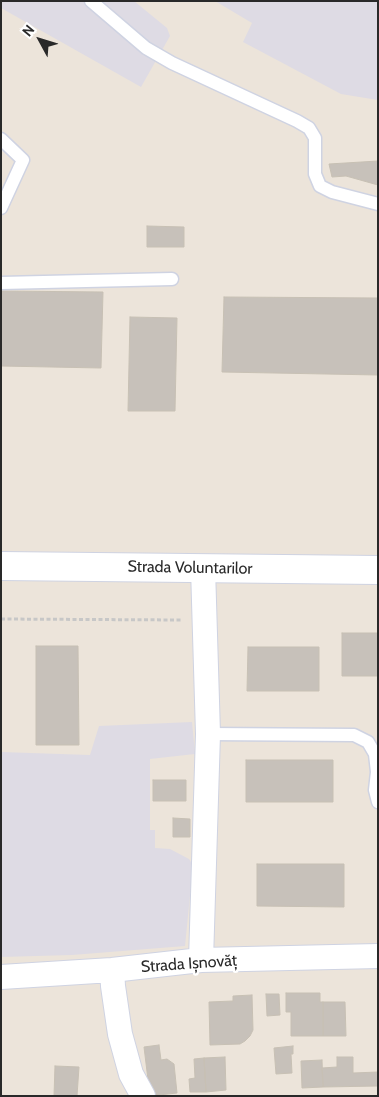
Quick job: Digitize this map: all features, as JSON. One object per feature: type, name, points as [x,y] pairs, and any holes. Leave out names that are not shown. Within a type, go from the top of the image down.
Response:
[{"type":"main road","name":"Strada Voluntarilor","points":[[1,566],[378,570]]},
{"type":"street","points":[[201,960],[208,734],[204,568]]},
{"type":"street","name":"Strada Ișnovăț","points":[[1,977],[112,970],[201,960],[378,956]]},
{"type":"street","points":[[112,970],[120,1034],[131,1074],[143,1096]]},
{"type":"lane","points":[[91,1],[146,48],[172,63],[309,128],[315,138],[315,174],[320,186],[332,192],[378,204]]},
{"type":"lane","points":[[1,139],[23,160],[1,208]]},
{"type":"lane","points":[[1,283],[172,279]]},
{"type":"lane","points":[[208,734],[354,735],[368,742],[377,754],[375,790],[378,802]]},
{"type":"path","points":[[1,618],[50,620],[205,619]]},
{"type":"shaded area","points":[[1,1],[134,1],[167,28],[170,36],[141,87],[1,8]]},
{"type":"shaded area","points":[[215,1],[378,1],[378,100],[341,94],[243,42],[252,23]]},
{"type":"shaded area","points":[[192,722],[195,754],[150,759],[150,830],[155,830],[155,848],[170,849],[189,859],[193,865],[185,946],[72,955],[1,957],[1,752],[90,755],[99,726]]},
{"type":"building","points":[[378,161],[378,185],[346,176],[332,177],[329,164]]},
{"type":"building","points":[[147,226],[184,227],[184,247],[147,247]]},
{"type":"building","points":[[1,291],[103,292],[101,368],[1,366]]},
{"type":"building","points":[[224,297],[378,298],[378,375],[222,372]]},
{"type":"building","points":[[130,317],[177,318],[175,411],[128,411]]},
{"type":"building","points":[[342,633],[378,633],[378,676],[342,676]]},
{"type":"building","points":[[36,646],[78,646],[79,745],[36,745]]},
{"type":"building","points":[[248,647],[319,647],[319,691],[247,691]]},
{"type":"building","points":[[246,760],[333,760],[333,802],[246,802]]},
{"type":"building","points":[[153,780],[186,780],[186,801],[153,801]]},
{"type":"building","points":[[173,818],[190,819],[190,837],[173,837]]},
{"type":"building","points":[[257,864],[344,864],[344,907],[257,906]]},
{"type":"building","points":[[286,993],[320,993],[320,1002],[323,1002],[323,1036],[291,1036],[291,1012],[286,1012]]},
{"type":"building","points":[[266,994],[279,994],[280,1015],[267,1016]]},
{"type":"building","points":[[252,995],[253,1030],[250,1036],[240,1044],[210,1045],[209,1002],[233,1001],[233,996]]},
{"type":"building","points":[[323,1002],[345,1002],[346,1036],[323,1036]]},
{"type":"building","points":[[159,1045],[161,1060],[167,1059],[174,1064],[177,1093],[150,1096],[144,1047]]},
{"type":"building","points":[[293,1046],[293,1054],[291,1054],[292,1073],[276,1074],[274,1048]]},
{"type":"building","points":[[225,1057],[226,1090],[206,1092],[204,1058]]},
{"type":"building","points":[[337,1057],[353,1057],[353,1073],[378,1072],[378,1086],[323,1087],[322,1068],[337,1067]]},
{"type":"building","points":[[204,1058],[206,1092],[190,1092],[189,1079],[195,1078],[194,1059]]},
{"type":"building","points":[[322,1060],[323,1087],[302,1088],[301,1061]]},
{"type":"building","points":[[55,1066],[79,1067],[77,1096],[54,1096]]}]
